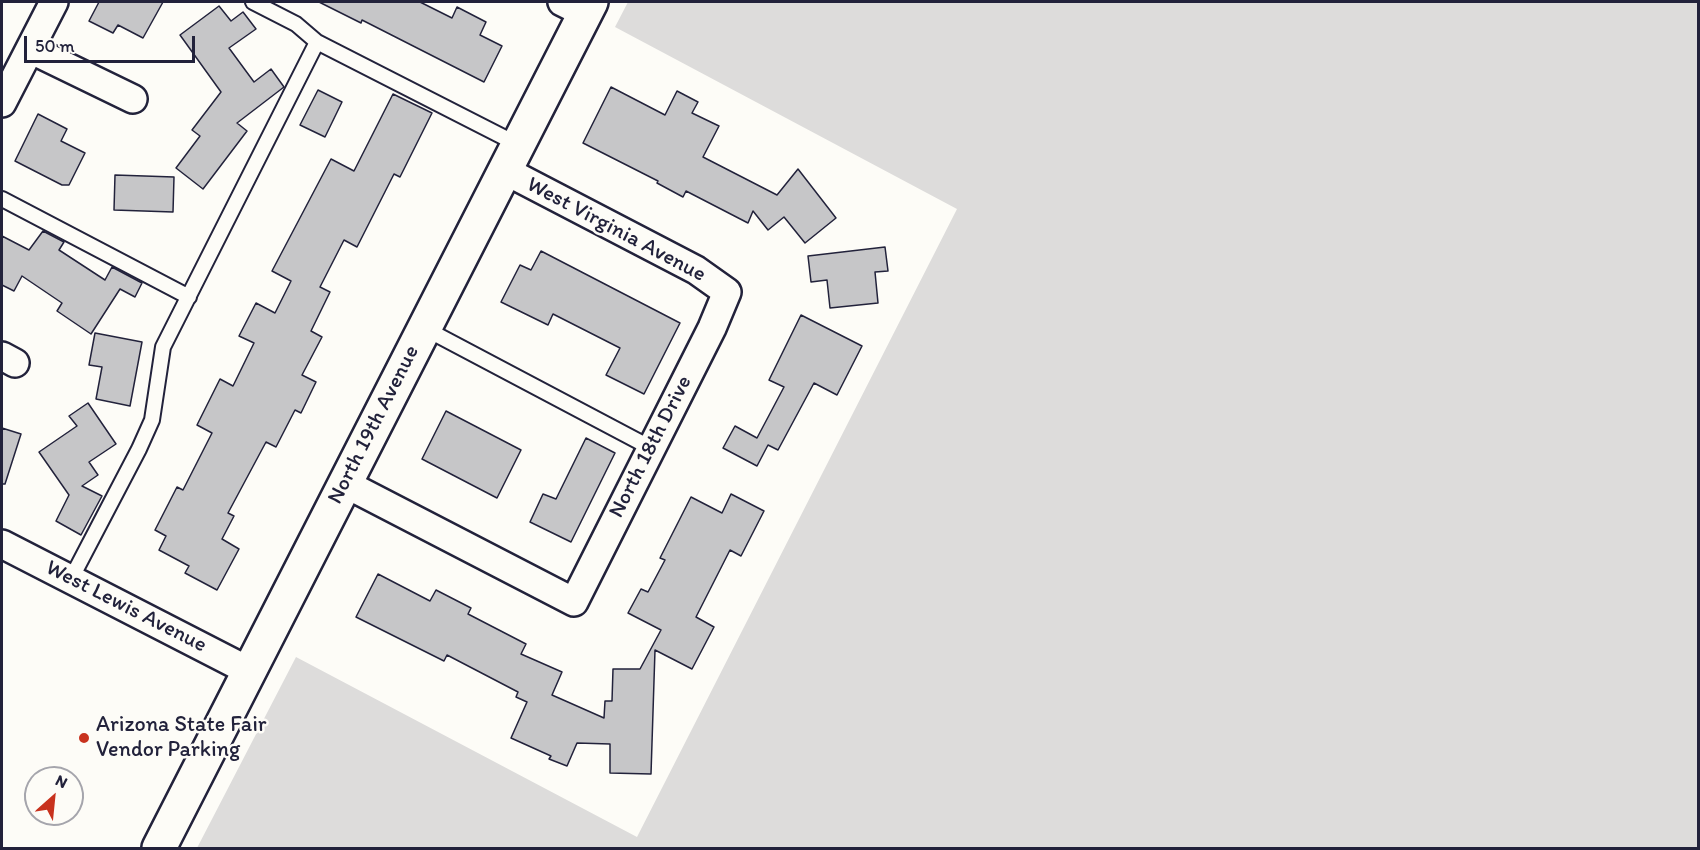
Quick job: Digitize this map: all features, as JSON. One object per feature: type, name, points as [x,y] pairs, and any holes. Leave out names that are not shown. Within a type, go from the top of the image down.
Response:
[{"type":"main road","name":"North 19th Avenue","points":[[159,849],[510,157],[579,5]]},
{"type":"street","points":[[2,103],[54,2]]},
{"type":"street","points":[[30,49],[133,99]]},
{"type":"street","name":"West Virginia Avenue","points":[[510,157],[696,270],[727,292]]},
{"type":"street","name":"North 18th Drive","points":[[344,483],[574,602],[712,328],[727,292]]},
{"type":"street","name":"West Lewis Avenue","points":[[2,544],[249,671]]},
{"type":"lane","points":[[253,2],[296,24],[317,42],[510,157]]},
{"type":"lane","points":[[71,579],[140,449],[152,420],[163,347],[317,42]]},
{"type":"lane","points":[[2,199],[189,297]]},
{"type":"lane","points":[[424,328],[651,448]]},
{"type":"shaded area","points":[[628,2],[1698,2],[1698,848],[197,848],[296,657],[637,837],[957,209],[615,27]]},
{"type":"building","points":[[99,2],[163,2],[143,38],[118,25],[113,33],[89,21]]},
{"type":"building","points":[[319,2],[420,2],[452,18],[457,7],[486,22],[480,35],[502,46],[484,82],[362,20],[361,23]]},
{"type":"building","points":[[219,6],[231,21],[243,12],[256,29],[229,48],[254,82],[271,69],[284,87],[237,123],[247,131],[203,189],[176,168],[200,136],[192,130],[221,92],[180,35]]},
{"type":"building","points":[[611,87],[665,115],[677,91],[698,102],[692,113],[719,126],[703,157],[777,195],[798,169],[836,218],[805,243],[784,217],[768,230],[753,211],[748,223],[686,191],[683,197],[657,183],[658,181],[583,143]]},
{"type":"building","points":[[318,90],[342,102],[325,137],[300,125]]},
{"type":"building","points":[[393,94],[432,113],[400,177],[394,174],[357,247],[344,240],[320,287],[330,292],[311,331],[322,337],[302,375],[316,382],[301,413],[295,410],[276,447],[266,442],[228,513],[234,516],[222,539],[239,549],[217,590],[185,573],[189,566],[159,550],[166,536],[155,530],[177,487],[183,490],[212,433],[197,425],[220,379],[233,386],[254,343],[239,336],[256,303],[275,313],[291,281],[272,271],[331,159],[354,171]]},
{"type":"building","points":[[38,114],[67,129],[61,141],[85,153],[69,185],[62,185],[15,161]]},
{"type":"building","points":[[115,175],[174,177],[173,212],[114,210]]},
{"type":"building","points":[[43,231],[64,242],[59,250],[105,280],[112,267],[142,283],[135,297],[120,289],[91,334],[57,311],[62,303],[22,276],[14,291],[2,285],[2,236],[29,250]]},
{"type":"building","points":[[885,247],[888,271],[875,272],[878,303],[830,308],[827,280],[811,282],[808,256]]},
{"type":"building","points":[[541,251],[680,323],[644,394],[606,375],[620,348],[553,314],[548,325],[501,302],[520,265],[531,270]]},
{"type":"building","points":[[801,315],[862,346],[837,395],[814,383],[778,450],[768,445],[757,466],[723,448],[735,426],[757,438],[784,387],[769,380]]},
{"type":"building","points":[[95,333],[142,342],[130,406],[96,399],[102,367],[89,365]]},
{"type":"building","points":[[88,403],[116,444],[89,462],[98,475],[82,486],[102,496],[81,535],[56,521],[69,495],[39,452],[77,426],[69,416]]},
{"type":"building","points":[[446,411],[521,450],[497,498],[422,459]]},
{"type":"building","points":[[2,428],[21,434],[5,484],[2,484]]},
{"type":"building","points":[[586,438],[615,453],[571,542],[530,522],[543,494],[556,499]]},
{"type":"building","points":[[731,494],[764,511],[741,556],[730,550],[696,617],[714,627],[692,669],[655,650],[651,774],[610,773],[610,744],[577,743],[567,766],[549,759],[551,756],[511,738],[527,702],[516,697],[518,692],[447,655],[444,661],[356,617],[378,574],[430,601],[436,590],[471,608],[468,614],[526,644],[521,654],[562,672],[552,695],[604,718],[605,701],[612,701],[613,669],[640,669],[661,630],[628,613],[641,589],[648,592],[665,560],[660,558],[691,497],[722,513]]},
{"type":"place","name":"Arizona State Fair Vendor Parking","points":[[84,738]]}]
